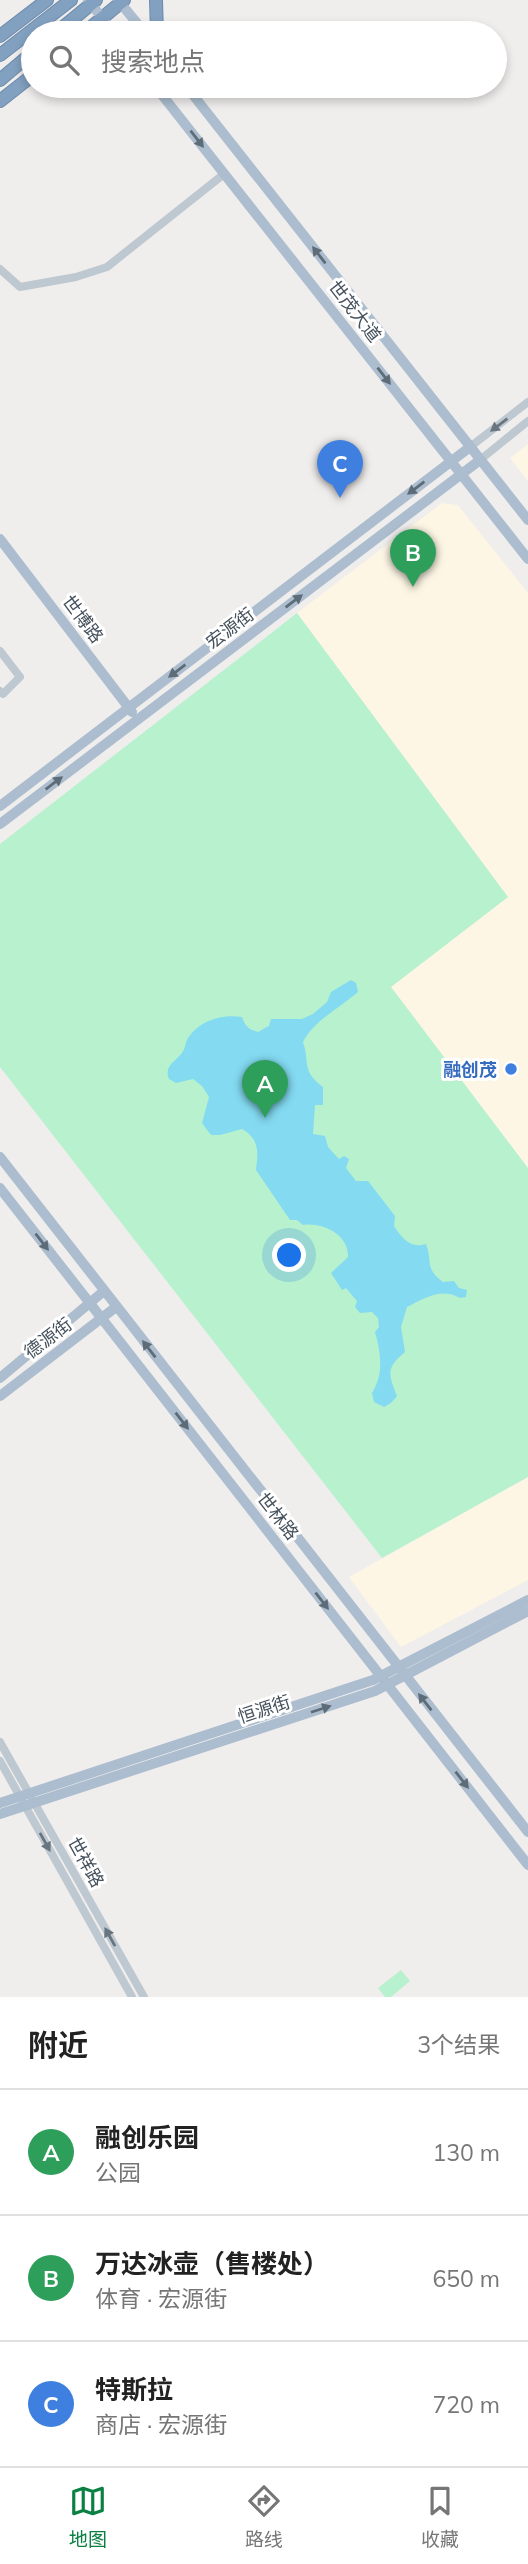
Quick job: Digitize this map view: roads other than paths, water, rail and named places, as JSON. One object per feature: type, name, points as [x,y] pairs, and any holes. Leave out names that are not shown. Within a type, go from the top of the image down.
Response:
[{"type":"highway","points":[[30,13],[39,0]]},
{"type":"highway","points":[[0,36],[47,0]]},
{"type":"highway","points":[[44,21],[71,0]]},
{"type":"highway","points":[[156,0],[157,21]]},
{"type":"highway","points":[[70,21],[92,1]]},
{"type":"highway","points":[[98,21],[121,1]]},
{"type":"highway","points":[[0,55],[21,39]]},
{"type":"highway","points":[[0,80],[21,62]]},
{"type":"highway","points":[[0,101],[21,84]]},
{"type":"main road","points":[[92,1],[104,21]]},
{"type":"main road","points":[[121,1],[136,21]]},
{"type":"main road","name":"世茂大道","points":[[164,98],[528,559]]},
{"type":"main road","name":"世茂大道","points":[[195,98],[528,520]]},
{"type":"main road","name":"宏源街","points":[[0,806],[470,447]]},
{"type":"main road","name":"宏源街","points":[[0,824],[480,460]]},
{"type":"main road","name":"世博路","points":[[0,539],[126,709]]},
{"type":"main road","name":"世博路","points":[[0,548],[136,721]]},
{"type":"main road","name":"世林路","points":[[0,1157],[528,1832]]},
{"type":"main road","name":"世林路","points":[[0,1188],[528,1865]]},
{"type":"main road","name":"德源街","points":[[0,1378],[104,1291]]},
{"type":"main road","name":"德源街","points":[[0,1396],[116,1307]]},
{"type":"main road","name":"恒源街","points":[[402,1671],[528,1600]]},
{"type":"main road","name":"恒源街","points":[[0,1803],[27,1799],[384,1680],[528,1611]]},
{"type":"main road","name":"恒源街","points":[[0,1814],[27,1799]]},
{"type":"street","points":[[0,269],[20,287],[76,277],[107,267],[224,174]]},
{"type":"street","points":[[470,447],[528,402]]},
{"type":"street","points":[[480,460],[528,422]]},
{"type":"street","points":[[0,651],[20,677],[4,694],[0,691]]},
{"type":"street","name":"世祥路","points":[[0,1742],[27,1799],[132,1997]]},
{"type":"street","name":"世祥路","points":[[0,1761],[27,1799],[144,1997]]},
{"type":"water","points":[[351,980],[356,983],[358,992],[320,1021],[303,1042],[309,1071],[323,1087],[323,1105],[315,1105],[313,1134],[325,1136],[328,1147],[339,1159],[344,1156],[349,1159],[346,1168],[356,1181],[368,1181],[395,1216],[394,1226],[403,1238],[411,1244],[426,1244],[433,1273],[443,1282],[454,1281],[459,1288],[467,1290],[466,1297],[440,1294],[426,1297],[407,1307],[401,1327],[405,1352],[394,1362],[390,1371],[397,1396],[384,1407],[374,1402],[372,1393],[380,1371],[375,1332],[379,1327],[378,1318],[372,1312],[360,1313],[355,1307],[357,1301],[346,1288],[342,1290],[331,1273],[348,1257],[344,1242],[326,1228],[290,1220],[256,1170],[257,1152],[252,1137],[242,1129],[211,1135],[202,1123],[209,1097],[202,1086],[193,1079],[176,1083],[169,1079],[168,1075],[169,1068],[182,1053],[188,1038],[205,1023],[227,1016],[242,1017],[248,1027],[258,1032],[269,1026],[271,1019],[302,1019],[313,1014],[327,1002],[331,992]]},
{"type":"place","name":"特斯拉","points":[[340,498]]},
{"type":"place","name":"万达冰壶（售楼处）","points":[[413,587]]},
{"type":"place","name":"融创茂","points":[[511,1069]]},
{"type":"place","name":"融创乐园","points":[[265,1118]]}]
